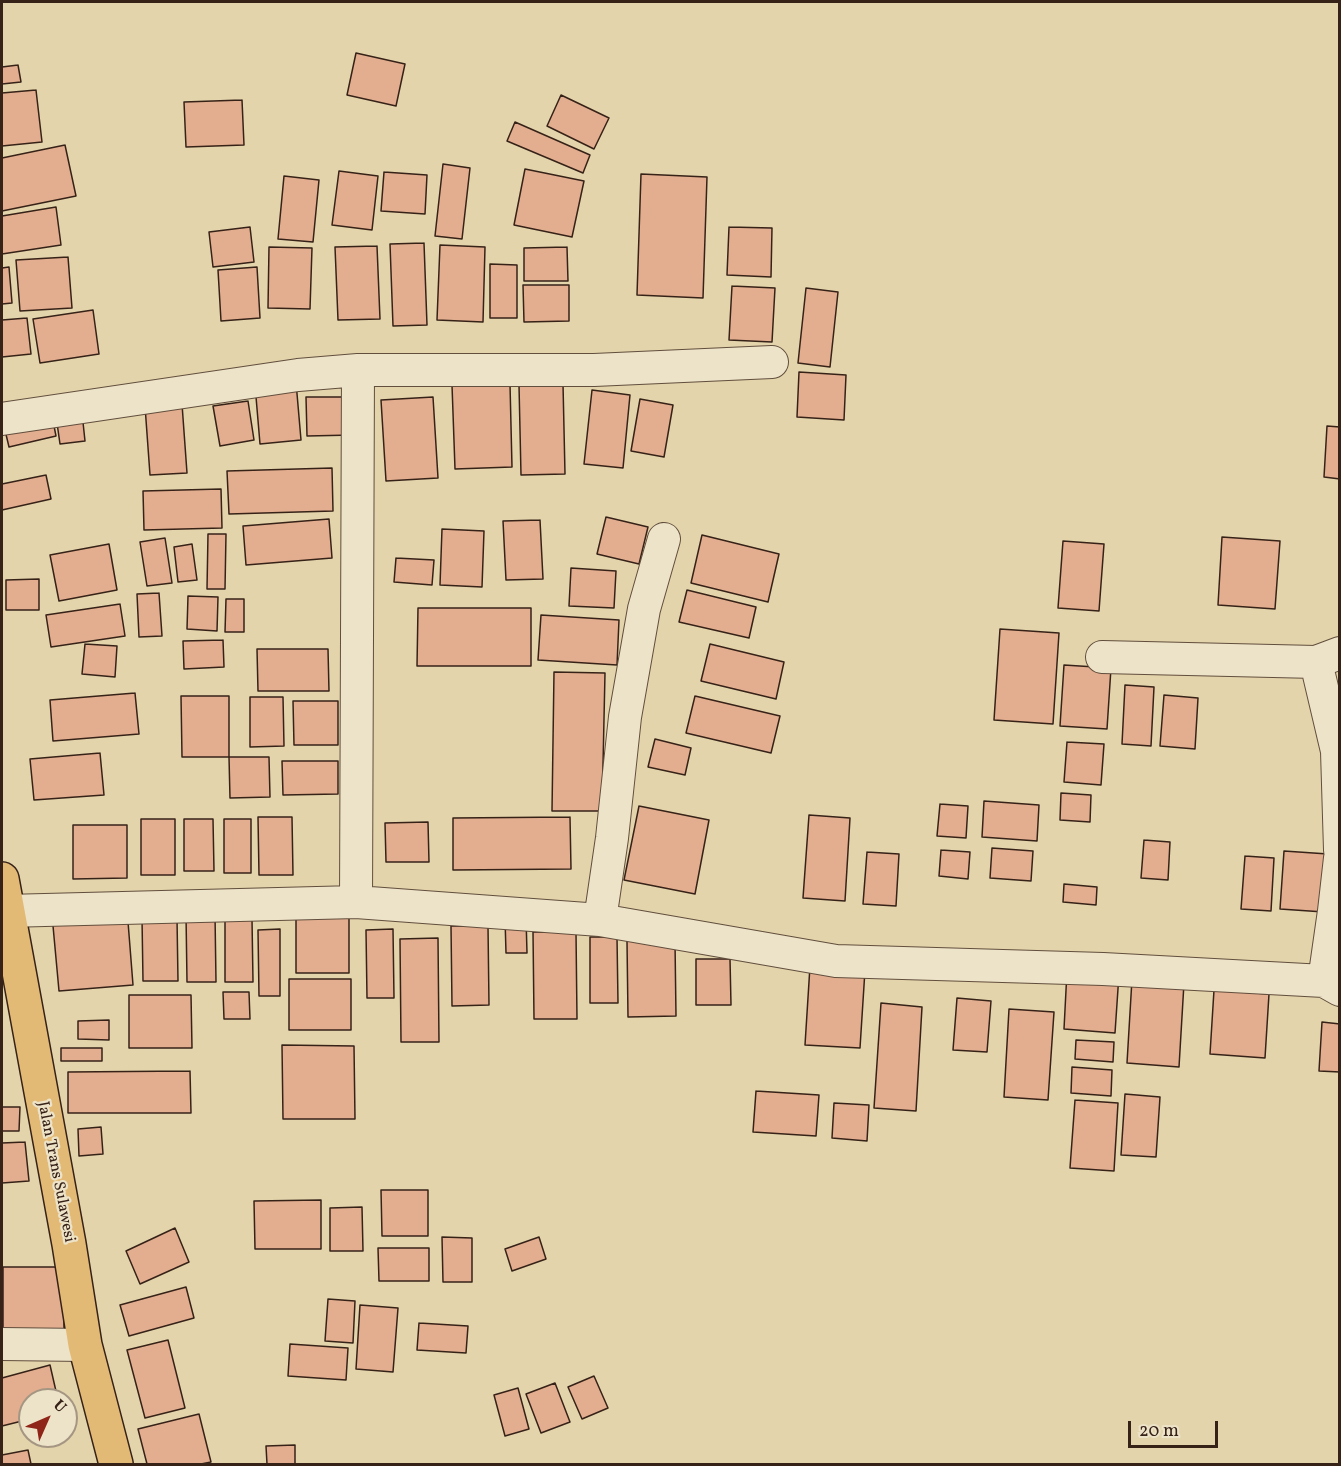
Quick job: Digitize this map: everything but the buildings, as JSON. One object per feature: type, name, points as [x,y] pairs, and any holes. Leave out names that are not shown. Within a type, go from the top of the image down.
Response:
[{"type":"highway","name":"Jalan Trans Sulawesi","points":[[2,879],[6,911],[69,1244],[85,1345],[116,1464]]},
{"type":"street","points":[[2,419],[298,375],[358,370],[594,370],[772,363]]},
{"type":"street","points":[[356,902],[358,370]]},
{"type":"street","points":[[600,920],[612,838],[625,717],[644,609],[664,539]]},
{"type":"street","points":[[1102,657],[1328,658],[1336,751],[1340,850]]},
{"type":"street","points":[[6,911],[356,902],[600,920],[837,961],[1103,969],[1332,985],[1334,911],[1340,858]]},
{"type":"street","points":[[2,1344],[85,1345]]}]
